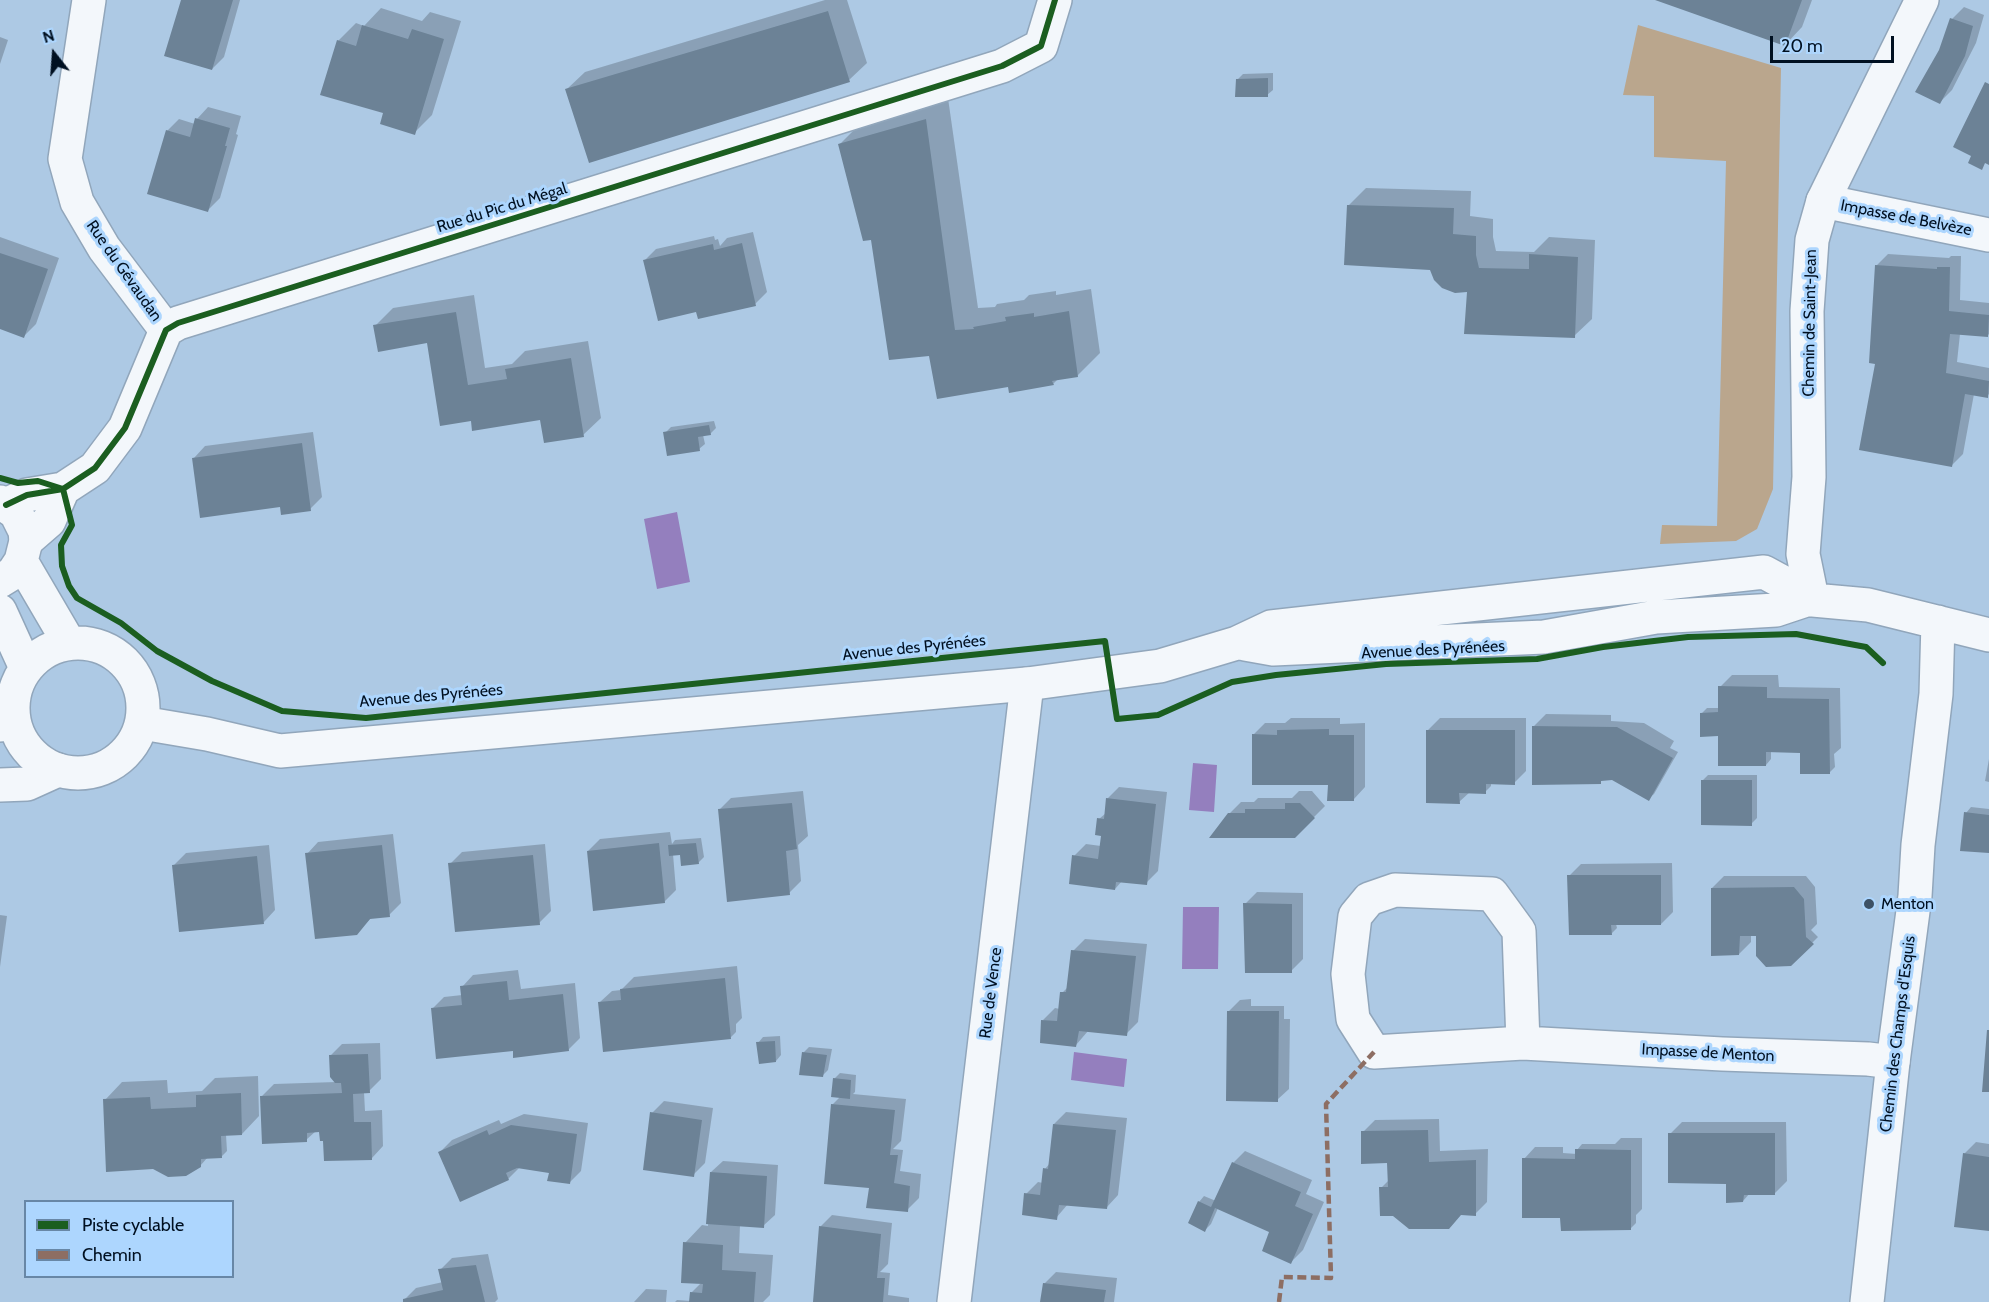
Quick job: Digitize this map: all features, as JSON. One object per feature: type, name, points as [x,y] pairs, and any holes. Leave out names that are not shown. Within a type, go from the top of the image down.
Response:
[{"type":"street","name":"Rue du Gévaudan","points":[[89,0],[65,159],[77,202],[104,248],[166,330]]},
{"type":"street","name":"Rue du Pic du Mégal","points":[[166,330],[189,320],[1002,66],[1041,46],[1055,0]]},
{"type":"street","name":"Chemin de Saint-Jean","points":[[1812,598],[1803,554],[1809,467],[1807,311],[1812,240],[1823,201],[1922,0]]},
{"type":"street","name":"Impasse de Belvèze","points":[[1823,201],[1989,235]]},
{"type":"street","points":[[3,504],[27,495],[63,489],[96,468],[125,428],[166,330]]},
{"type":"street","points":[[16,561],[49,521],[63,489]]},
{"type":"street","points":[[3,504],[16,513],[25,531],[16,561],[69,643]]},
{"type":"street","name":"Avenue des Pyrénées","points":[[1490,639],[1535,620],[1626,596]]},
{"type":"street","name":"Avenue des Pyrénées","points":[[142,723],[280,750],[1027,684],[1160,666],[1238,643],[1271,627],[1626,596],[1812,598],[1868,605],[1989,635]]},
{"type":"street","name":"Avenue des Pyrénées","points":[[1238,643],[1274,649],[1544,637],[1656,617],[1776,610],[1812,598]]},
{"type":"street","points":[[0,611],[26,668]]},
{"type":"street","name":"Chemin des Champs d'Esquis","points":[[1867,1302],[1893,1062],[1915,896],[1918,845],[1936,694],[1938,622]]},
{"type":"street","points":[[69,643],[97,645],[122,659],[138,682],[144,709],[142,723],[130,747],[110,765],[85,773],[58,770],[35,758],[26,748],[14,725],[6,719],[15,689],[26,668],[41,654],[69,643]]},
{"type":"street","name":"Rue de Vence","points":[[954,1302],[1027,684]]},
{"type":"street","points":[[0,785],[27,784],[58,770]]},
{"type":"street","name":"Impasse de Menton","points":[[1523,1043],[1519,931],[1492,894],[1395,891],[1369,899],[1355,916],[1348,974],[1353,1019],[1374,1052],[1523,1043],[1893,1062]]},
{"type":"shaded area","points":[[1638,25],[1781,68],[1773,489],[1757,529],[1736,541],[1660,544],[1662,525],[1717,526],[1726,161],[1654,157],[1654,96],[1623,95]]},
{"type":"shaded area","points":[[677,512],[690,582],[657,589],[644,519]]},
{"type":"shaded area","points":[[1193,763],[1217,765],[1214,812],[1189,810]]},
{"type":"shaded area","points":[[1183,907],[1219,907],[1218,969],[1182,969]]},
{"type":"shaded area","points":[[1074,1052],[1127,1059],[1124,1087],[1071,1080]]},
{"type":"building","points":[[181,0],[233,0],[212,70],[164,56]]},
{"type":"building","points":[[1655,0],[1802,0],[1785,46]]},
{"type":"building","points":[[828,11],[850,82],[589,163],[565,89]]},
{"type":"building","points":[[1950,18],[1973,26],[1965,56],[1940,104],[1915,92],[1939,50]]},
{"type":"building","points":[[362,25],[408,39],[412,29],[444,39],[415,135],[380,124],[383,113],[320,95],[337,40],[356,46]]},
{"type":"building","points":[[1268,78],[1268,97],[1235,97],[1236,79]]},
{"type":"building","points":[[1985,82],[1989,84],[1989,165],[1985,163],[1982,170],[1968,163],[1971,156],[1953,147]]},
{"type":"building","points":[[195,118],[230,128],[208,212],[147,194],[166,130],[190,137]]},
{"type":"building","points":[[926,119],[955,330],[974,329],[973,327],[1006,321],[1005,317],[1034,313],[1034,317],[1069,311],[1078,377],[1052,381],[1054,385],[1009,393],[1008,387],[937,399],[929,356],[889,360],[871,240],[863,241],[838,144]]},
{"type":"building","points":[[1347,205],[1454,208],[1453,234],[1476,236],[1479,268],[1529,269],[1529,254],[1578,257],[1575,338],[1464,334],[1467,292],[1455,293],[1442,288],[1434,280],[1430,270],[1344,265]]},
{"type":"building","points":[[742,243],[756,306],[698,319],[696,312],[658,321],[643,260],[713,244],[714,250]]},
{"type":"building","points":[[0,253],[48,269],[24,338],[0,329]]},
{"type":"building","points":[[1875,265],[1937,269],[1937,267],[1950,267],[1949,311],[1989,315],[1988,337],[1950,334],[1946,373],[1989,381],[1988,398],[1965,394],[1952,467],[1859,450],[1875,364],[1869,363]]},
{"type":"building","points":[[456,312],[468,385],[507,379],[505,369],[571,358],[584,437],[544,443],[540,420],[472,431],[471,421],[440,426],[427,343],[378,352],[373,325]]},
{"type":"building","points":[[709,425],[711,435],[698,437],[700,451],[667,456],[663,432]]},
{"type":"building","points":[[302,443],[311,511],[281,515],[280,507],[200,518],[192,458]]},
{"type":"building","points":[[1718,686],[1767,687],[1767,698],[1829,699],[1830,774],[1800,774],[1800,753],[1766,752],[1766,766],[1718,766],[1718,736],[1700,737],[1700,713],[1718,712]]},
{"type":"building","points":[[1532,726],[1617,727],[1673,758],[1649,801],[1612,780],[1601,781],[1601,784],[1532,785]]},
{"type":"building","points":[[1329,729],[1329,735],[1354,735],[1354,801],[1327,801],[1328,785],[1252,785],[1252,734],[1277,735],[1277,730]]},
{"type":"building","points":[[1426,730],[1515,730],[1515,785],[1486,784],[1486,794],[1459,793],[1460,804],[1426,803]]},
{"type":"building","points":[[1701,780],[1752,780],[1752,826],[1701,825]]},
{"type":"building","points":[[1106,798],[1156,804],[1147,885],[1116,882],[1115,890],[1069,884],[1072,855],[1098,859],[1101,836],[1095,835],[1097,818],[1104,819]]},
{"type":"building","points":[[792,803],[797,849],[786,851],[790,895],[727,902],[718,809]]},
{"type":"building","points":[[1285,803],[1300,803],[1315,818],[1295,838],[1209,838],[1228,813],[1245,813],[1245,809],[1285,809]]},
{"type":"building","points":[[1964,812],[1989,815],[1989,853],[1960,851]]},
{"type":"building","points":[[659,843],[665,903],[593,911],[587,851]]},
{"type":"building","points":[[696,843],[699,864],[681,866],[680,855],[669,856],[668,845]]},
{"type":"building","points":[[382,845],[390,917],[370,919],[357,935],[315,939],[305,853]]},
{"type":"building","points":[[533,855],[540,925],[455,932],[448,863]]},
{"type":"building","points":[[257,856],[264,924],[179,932],[172,865]]},
{"type":"building","points":[[1567,875],[1661,875],[1661,925],[1611,925],[1612,935],[1569,935]]},
{"type":"building","points":[[1794,887],[1804,899],[1806,937],[1814,944],[1791,966],[1766,967],[1756,956],[1756,936],[1740,936],[1739,955],[1711,956],[1711,888]]},
{"type":"building","points":[[1243,903],[1292,904],[1292,973],[1245,973]]},
{"type":"building","points":[[1071,950],[1136,956],[1127,1036],[1079,1031],[1076,1047],[1040,1043],[1041,1020],[1057,1021],[1060,992],[1066,992]]},
{"type":"building","points":[[725,978],[731,1039],[603,1052],[598,1002],[621,1000],[620,989]]},
{"type":"building","points":[[507,981],[509,1000],[563,994],[569,1051],[513,1058],[513,1051],[436,1059],[431,1008],[462,1005],[460,986]]},
{"type":"building","points":[[1227,1011],[1279,1011],[1278,1102],[1226,1101]]},
{"type":"building","points":[[1987,1030],[1989,1030],[1989,1092],[1982,1092]]},
{"type":"building","points":[[775,1041],[776,1062],[759,1064],[756,1042]]},
{"type":"building","points":[[802,1052],[827,1055],[823,1077],[799,1075]]},
{"type":"building","points":[[368,1054],[370,1093],[353,1094],[354,1122],[371,1122],[372,1160],[324,1161],[323,1141],[320,1141],[319,1132],[307,1133],[307,1142],[262,1144],[260,1096],[342,1093],[341,1083],[335,1083],[330,1077],[329,1055]]},
{"type":"building","points":[[833,1078],[851,1080],[850,1099],[831,1097]]},
{"type":"building","points":[[241,1093],[242,1135],[221,1136],[222,1158],[201,1159],[201,1167],[186,1176],[168,1177],[153,1169],[106,1172],[103,1099],[150,1097],[151,1109],[196,1107],[196,1095]]},
{"type":"building","points":[[831,1104],[895,1110],[890,1155],[898,1155],[894,1183],[910,1186],[908,1212],[866,1208],[869,1188],[824,1184]]},
{"type":"building","points":[[650,1112],[702,1120],[694,1177],[643,1170]]},
{"type":"building","points":[[1053,1124],[1116,1130],[1107,1209],[1059,1205],[1057,1220],[1022,1215],[1024,1193],[1040,1195],[1043,1168],[1048,1169]]},
{"type":"building","points":[[511,1125],[577,1134],[570,1184],[547,1181],[549,1173],[517,1168],[506,1173],[509,1180],[460,1202],[438,1152],[487,1130],[489,1135]]},
{"type":"building","points":[[1428,1130],[1429,1162],[1476,1160],[1476,1216],[1461,1215],[1449,1229],[1409,1229],[1393,1216],[1380,1216],[1379,1187],[1388,1187],[1387,1163],[1361,1164],[1361,1131]]},
{"type":"building","points":[[1668,1133],[1775,1133],[1775,1195],[1744,1195],[1743,1202],[1726,1203],[1726,1184],[1668,1183]]},
{"type":"building","points":[[1575,1149],[1631,1150],[1631,1230],[1561,1231],[1560,1218],[1522,1218],[1522,1158],[1575,1159]]},
{"type":"building","points":[[1963,1153],[1989,1157],[1989,1231],[1954,1227]]},
{"type":"building","points":[[1232,1162],[1301,1192],[1295,1206],[1313,1214],[1291,1264],[1262,1251],[1269,1232],[1215,1208],[1205,1232],[1188,1223],[1198,1201],[1211,1207]]},
{"type":"building","points":[[710,1172],[767,1176],[764,1228],[706,1224]]},
{"type":"building","points":[[819,1226],[881,1234],[877,1278],[885,1278],[883,1302],[813,1302]]},
{"type":"building","points":[[683,1242],[723,1245],[722,1270],[756,1272],[754,1302],[689,1302],[690,1292],[702,1293],[703,1284],[681,1283]]},
{"type":"building","points":[[476,1265],[485,1302],[403,1302],[403,1299],[443,1290],[438,1269]]},
{"type":"building","points":[[1043,1283],[1106,1290],[1104,1302],[1040,1302]]},
{"type":"marked path","points":[[1279,1302],[1282,1277],[1331,1278],[1326,1104],[1374,1052]]},
{"type":"cycle path","points":[[6,505],[27,495],[63,489],[95,468],[125,428],[166,330],[178,323],[1002,66],[1041,46],[1055,0]]},
{"type":"cycle path","points":[[0,478],[18,483],[38,481],[63,489],[72,525],[61,545],[62,566],[69,586],[77,598],[121,623],[157,651],[212,681],[282,711],[366,718],[1105,641],[1117,719],[1158,715],[1232,682],[1276,675],[1386,664],[1537,659],[1603,647],[1688,637],[1796,634],[1866,647],[1883,663]]},
{"type":"place","name":"Menton","points":[[1869,904]]}]
